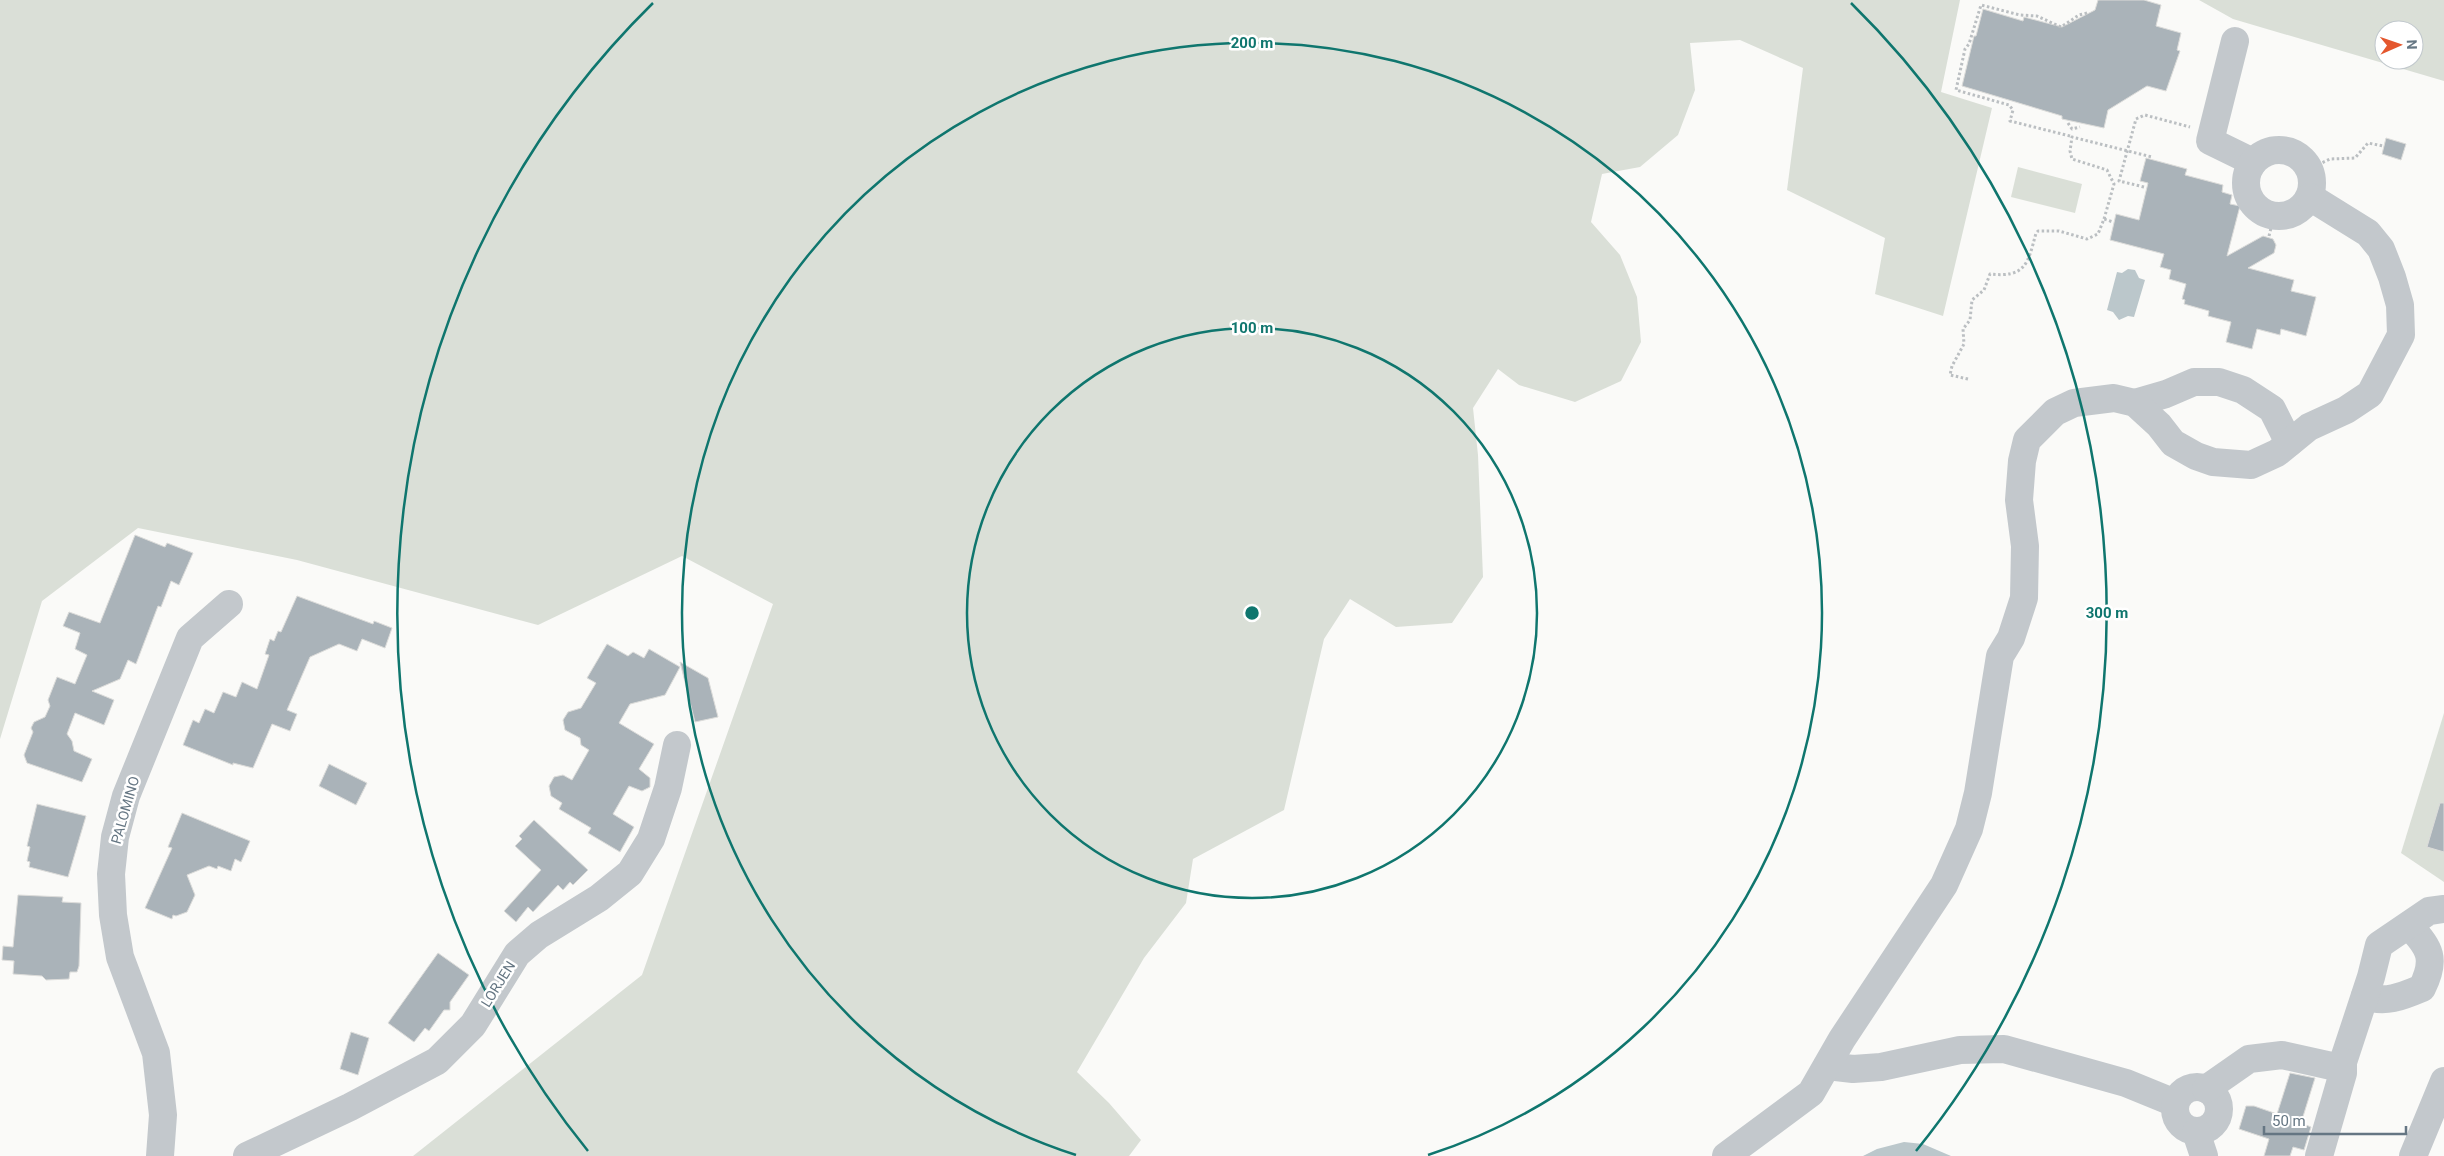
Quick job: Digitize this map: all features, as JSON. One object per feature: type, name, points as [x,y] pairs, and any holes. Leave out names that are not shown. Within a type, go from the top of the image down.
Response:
[{"type":"street","points":[[2235,41],[2210,141],[2253,162]]},
{"type":"street","points":[[2276,149],[2293,152],[2306,163],[2309,169],[2312,180],[2310,197],[2298,211],[2282,217],[2272,226],[2265,214],[2251,203],[2245,186],[2248,169],[2253,162],[2259,155],[2276,149]]},
{"type":"street","points":[[1726,1156],[1812,1093],[1842,1039],[1944,885],[1969,829],[1978,794],[2000,656],[2011,638],[2024,598],[2025,546],[2019,500],[2022,461],[2027,440],[2055,412],[2074,404],[2114,398],[2135,403],[2159,425],[2173,443],[2196,456],[2214,462],[2251,465],[2277,453],[2309,427],[2346,410],[2370,394],[2402,335],[2400,305],[2392,277],[2381,249],[2368,233],[2310,197]]},
{"type":"street","points":[[2135,403],[2166,394],[2194,382],[2219,382],[2243,390],[2272,409],[2289,443]]},
{"type":"street","name":"PALOMINO","points":[[160,1156],[164,1115],[156,1053],[120,957],[113,915],[111,874],[115,837],[126,796],[190,638],[228,604]]},
{"type":"street","name":"LORJEN","points":[[247,1156],[350,1107],[437,1061],[473,1025],[517,954],[539,935],[599,898],[630,873],[651,839],[668,788],[677,745]]},
{"type":"street","points":[[2319,1156],[2343,1073],[2343,1062],[2365,996],[2379,945],[2429,911],[2444,910]]},
{"type":"street","points":[[2365,996],[2372,999],[2397,999],[2422,988],[2430,972],[2430,955],[2422,939],[2409,926]]},
{"type":"street","points":[[1827,1066],[1853,1070],[1882,1067],[1960,1050],[2004,1049],[2126,1083],[2175,1104]]},
{"type":"street","points":[[2206,1089],[2249,1058],[2282,1055],[2336,1068],[2343,1062]]},
{"type":"street","points":[[2413,1156],[2444,1080]]},
{"type":"street","points":[[2189,1088],[2206,1089],[2213,1094],[2220,1110],[2200,1144],[2180,1124],[2176,1117],[2175,1104],[2181,1092],[2189,1088]]},
{"type":"path","points":[[2087,13],[2076,16],[2061,27],[2037,16],[2020,15],[1981,4],[1969,44],[1965,49],[1956,90],[2009,105],[2013,110],[2010,121],[2152,157]]},
{"type":"path","points":[[2144,187],[2119,181],[2136,119],[2145,115],[2212,133]]},
{"type":"path","points":[[1968,379],[1950,375],[1952,366],[1964,344],[1963,329],[1970,320],[1972,300],[1984,290],[1990,274],[2012,274],[2020,271],[2026,264],[2038,231],[2059,231],[2087,239],[2098,234],[2104,219],[2114,184],[2107,170],[2072,159],[2070,151],[2072,130],[2068,123]]},
{"type":"path","points":[[2072,130],[2080,127]]},
{"type":"path","points":[[2309,169],[2330,159],[2355,158],[2368,143],[2383,146]]},
{"type":"path","points":[[2104,219],[2113,222]]},
{"type":"shaded area","points":[[0,0],[1960,0],[1941,92],[1992,108],[1943,316],[1875,294],[1885,238],[1787,190],[1803,68],[1740,40],[1690,43],[1695,90],[1678,135],[1640,167],[1602,174],[1591,222],[1620,255],[1637,297],[1641,342],[1621,381],[1575,402],[1519,385],[1498,369],[1473,408],[1478,455],[1483,577],[1452,623],[1396,627],[1350,599],[1324,639],[1284,810],[1193,859],[1186,903],[1144,958],[1077,1072],[1109,1103],[1141,1140],[1129,1156],[413,1156],[642,975],[773,604],[682,556],[538,625],[297,560],[138,528],[42,601],[0,739]]},
{"type":"shaded area","points":[[2199,0],[2444,0],[2444,81],[2407,70],[2424,70],[2424,20],[2374,20],[2374,60],[2233,19]]},
{"type":"shaded area","points":[[2018,167],[2082,184],[2075,213],[2011,197]]},
{"type":"shaded area","points":[[2128,269],[2135,270],[2139,278],[2145,280],[2134,317],[2128,316],[2119,320],[2113,312],[2107,310],[2117,272],[2122,273]]},
{"type":"shaded area","points":[[2444,713],[2444,882],[2401,853]]},
{"type":"shaded area","points":[[1904,1142],[1923,1144],[1951,1156],[1863,1156],[1877,1149]]},
{"type":"building","points":[[2098,0],[2144,0],[2161,5],[2156,26],[2181,33],[2177,50],[2180,51],[2166,91],[2147,86],[2108,110],[2104,128],[2062,119],[2062,116],[1962,86],[1974,36],[1976,36],[1983,9],[2023,21],[2024,17],[2062,27],[2095,10]]},
{"type":"building","points":[[2386,138],[2406,144],[2401,160],[2382,154]]},
{"type":"building","points":[[2146,158],[2187,169],[2185,175],[2223,185],[2222,192],[2232,195],[2230,204],[2240,206],[2227,256],[2263,236],[2273,239],[2276,245],[2274,253],[2248,268],[2294,280],[2291,291],[2316,297],[2306,336],[2281,329],[2280,335],[2257,329],[2252,349],[2226,342],[2231,322],[2208,316],[2209,311],[2184,304],[2185,300],[2182,299],[2186,284],[2169,279],[2171,270],[2160,267],[2164,254],[2110,240],[2116,214],[2139,220],[2148,183],[2140,181]]},
{"type":"building","points":[[135,535],[165,547],[167,543],[193,553],[179,585],[171,581],[161,607],[158,606],[136,664],[128,660],[120,679],[92,691],[114,700],[104,725],[75,713],[67,734],[72,741],[74,751],[92,759],[82,782],[27,763],[24,755],[33,732],[31,728],[34,722],[45,717],[50,706],[48,700],[57,677],[75,684],[87,655],[75,649],[80,633],[63,626],[69,612],[100,623]]},
{"type":"building","points":[[297,596],[373,624],[374,621],[392,628],[385,648],[362,639],[357,651],[339,644],[310,657],[287,710],[297,714],[290,731],[272,724],[253,768],[233,763],[233,765],[183,745],[193,720],[199,723],[205,709],[214,713],[223,692],[236,697],[242,682],[257,689],[269,655],[265,654],[270,639],[274,641],[278,631],[281,632]]},
{"type":"building","points":[[607,644],[628,656],[633,652],[644,658],[649,649],[680,667],[665,695],[630,704],[619,723],[654,744],[639,769],[650,778],[650,787],[642,791],[629,786],[613,814],[634,827],[620,852],[588,833],[591,828],[559,809],[562,803],[551,796],[549,786],[554,777],[563,775],[572,780],[589,750],[581,745],[580,738],[565,730],[563,720],[568,712],[581,708],[596,683],[587,678]]},
{"type":"building","points":[[680,662],[708,678],[718,717],[695,722]]},
{"type":"building","points":[[329,764],[367,783],[356,805],[319,786]]},
{"type":"building","points":[[2440,803],[2444,803],[2444,852],[2427,847]]},
{"type":"building","points":[[37,804],[86,816],[68,877],[29,867],[30,862],[27,861],[30,847],[27,846]]},
{"type":"building","points":[[182,813],[250,841],[241,862],[235,859],[231,871],[218,866],[217,869],[209,866],[187,875],[195,895],[187,912],[176,916],[173,915],[172,919],[145,908],[172,848],[168,847]]},
{"type":"building","points":[[534,820],[588,870],[573,885],[570,882],[563,890],[558,885],[533,912],[528,907],[516,922],[504,911],[541,870],[515,846],[522,839],[519,836]]},
{"type":"building","points":[[18,895],[63,897],[62,902],[81,903],[79,966],[77,972],[70,972],[69,979],[46,980],[42,976],[13,974],[14,961],[2,960],[3,946],[13,947]]},
{"type":"building","points":[[438,953],[469,975],[450,1002],[450,1010],[444,1010],[429,1031],[425,1028],[414,1042],[388,1023]]},
{"type":"building","points":[[351,1032],[369,1038],[358,1075],[340,1069]]},
{"type":"building","points":[[2290,1073],[2315,1078],[2301,1123],[2311,1127],[2304,1150],[2293,1147],[2290,1156],[2264,1156],[2269,1139],[2239,1129],[2246,1106],[2254,1106],[2277,1114]]}]
